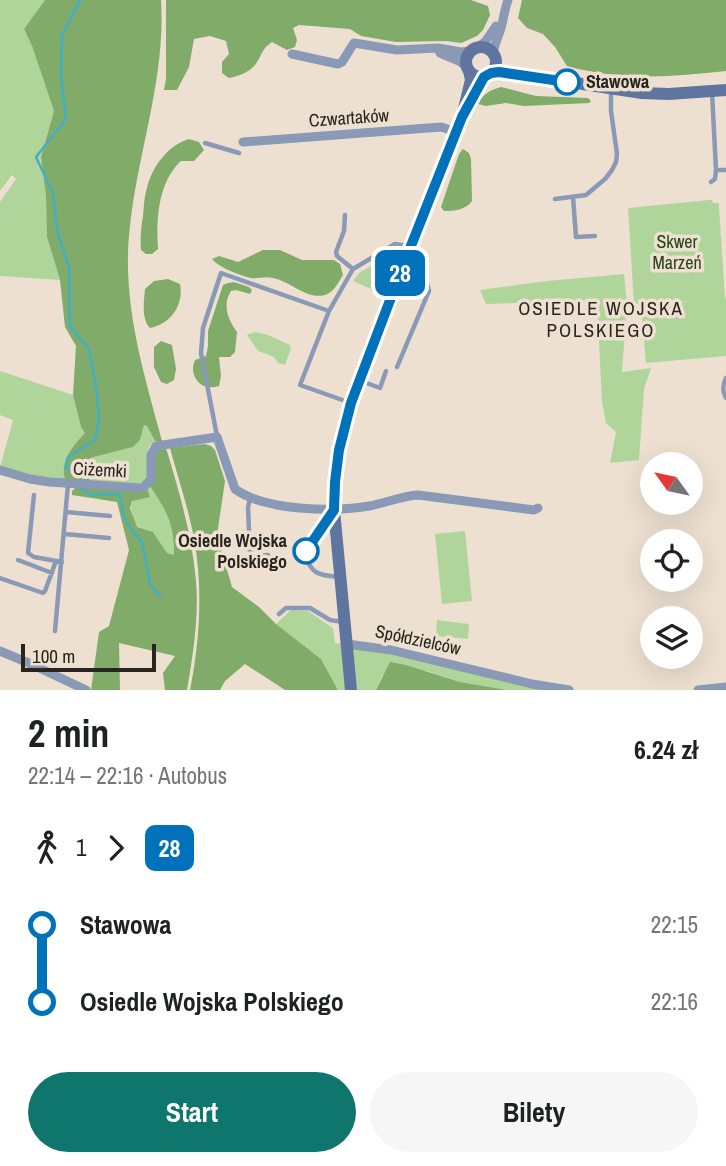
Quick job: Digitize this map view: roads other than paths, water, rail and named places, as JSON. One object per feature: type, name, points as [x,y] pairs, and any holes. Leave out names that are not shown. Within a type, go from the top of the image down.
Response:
[{"type":"street","points":[[462,117],[496,65],[494,44],[508,0]]},
{"type":"street","points":[[351,690],[334,510],[339,450],[359,380],[462,117],[471,80],[466,58],[474,49],[485,43],[503,16]]},
{"type":"street","points":[[292,54],[338,64],[354,43],[397,50],[438,48],[461,52],[486,48],[509,68],[530,76]]},
{"type":"street","points":[[429,49],[449,56],[475,76],[530,76],[642,93],[726,90]]},
{"type":"street","name":"Czwartaków","points":[[243,142],[441,127],[457,132]]},
{"type":"street","points":[[217,437],[231,484],[250,499],[279,505],[334,510],[418,495],[534,510],[538,508]]},
{"type":"street","name":"Ciżemki","points":[[0,470],[30,479],[144,487],[153,475],[151,455],[156,446],[217,437]]},
{"type":"street","name":"Spółdzielców","points":[[347,644],[391,650],[532,684],[569,690]]},
{"type":"street","points":[[0,651],[86,690]]},
{"type":"street","points":[[698,690],[726,687]]},
{"type":"lane","points":[[555,199],[586,195],[612,170],[617,154],[611,88]]},
{"type":"lane","points":[[711,182],[715,179],[716,170],[712,91]]},
{"type":"lane","points":[[205,143],[239,153]]},
{"type":"lane","points":[[716,170],[726,170]]},
{"type":"lane","points":[[573,197],[576,237],[594,236]]},
{"type":"lane","points":[[345,215],[344,231],[336,252],[337,256],[353,269]]},
{"type":"lane","points":[[351,403],[300,385],[329,311],[353,269],[395,244],[411,246]]},
{"type":"lane","points":[[397,367],[429,290],[427,283],[411,269],[403,266]]},
{"type":"lane","points":[[217,437],[201,353],[203,328],[221,272],[329,311]]},
{"type":"lane","points":[[359,380],[380,388],[386,371]]},
{"type":"lane","points":[[726,378],[726,398]]},
{"type":"lane","points":[[55,631],[59,562],[66,512],[76,484]]},
{"type":"lane","points":[[34,495],[27,553],[59,562]]},
{"type":"lane","points":[[250,499],[250,553],[254,556],[268,555]]},
{"type":"lane","points":[[334,510],[304,553],[309,566],[318,574],[340,577]]},
{"type":"lane","points":[[66,512],[110,516]]},
{"type":"lane","points":[[64,534],[109,538]]},
{"type":"lane","points":[[19,560],[52,573]]},
{"type":"lane","points":[[0,578],[40,593],[45,591],[59,562]]},
{"type":"lane","points":[[279,614],[286,608],[310,608],[330,620],[344,622]]},
{"type":"waterway","points":[[80,0],[62,35],[61,77],[66,119],[36,157],[53,193],[58,235],[69,267],[70,326],[89,349],[96,386],[99,418],[95,440],[68,457],[66,468],[80,477],[80,481]]},
{"type":"waterway","points":[[81,488],[91,495],[119,494],[124,517],[142,541],[150,584],[160,597]]},
{"type":"place","name":"Stawowa","points":[[567,82]]},
{"type":"place","name":"Osiedle Wojska Polskiego","points":[[306,551]]},
{"type":"district","name":"OSIEDLE WOJSKA POLSKIEGO","points":[[601,319]]},
{"type":"park label","name":"Skwer Marzeń","points":[[677,252]]}]
